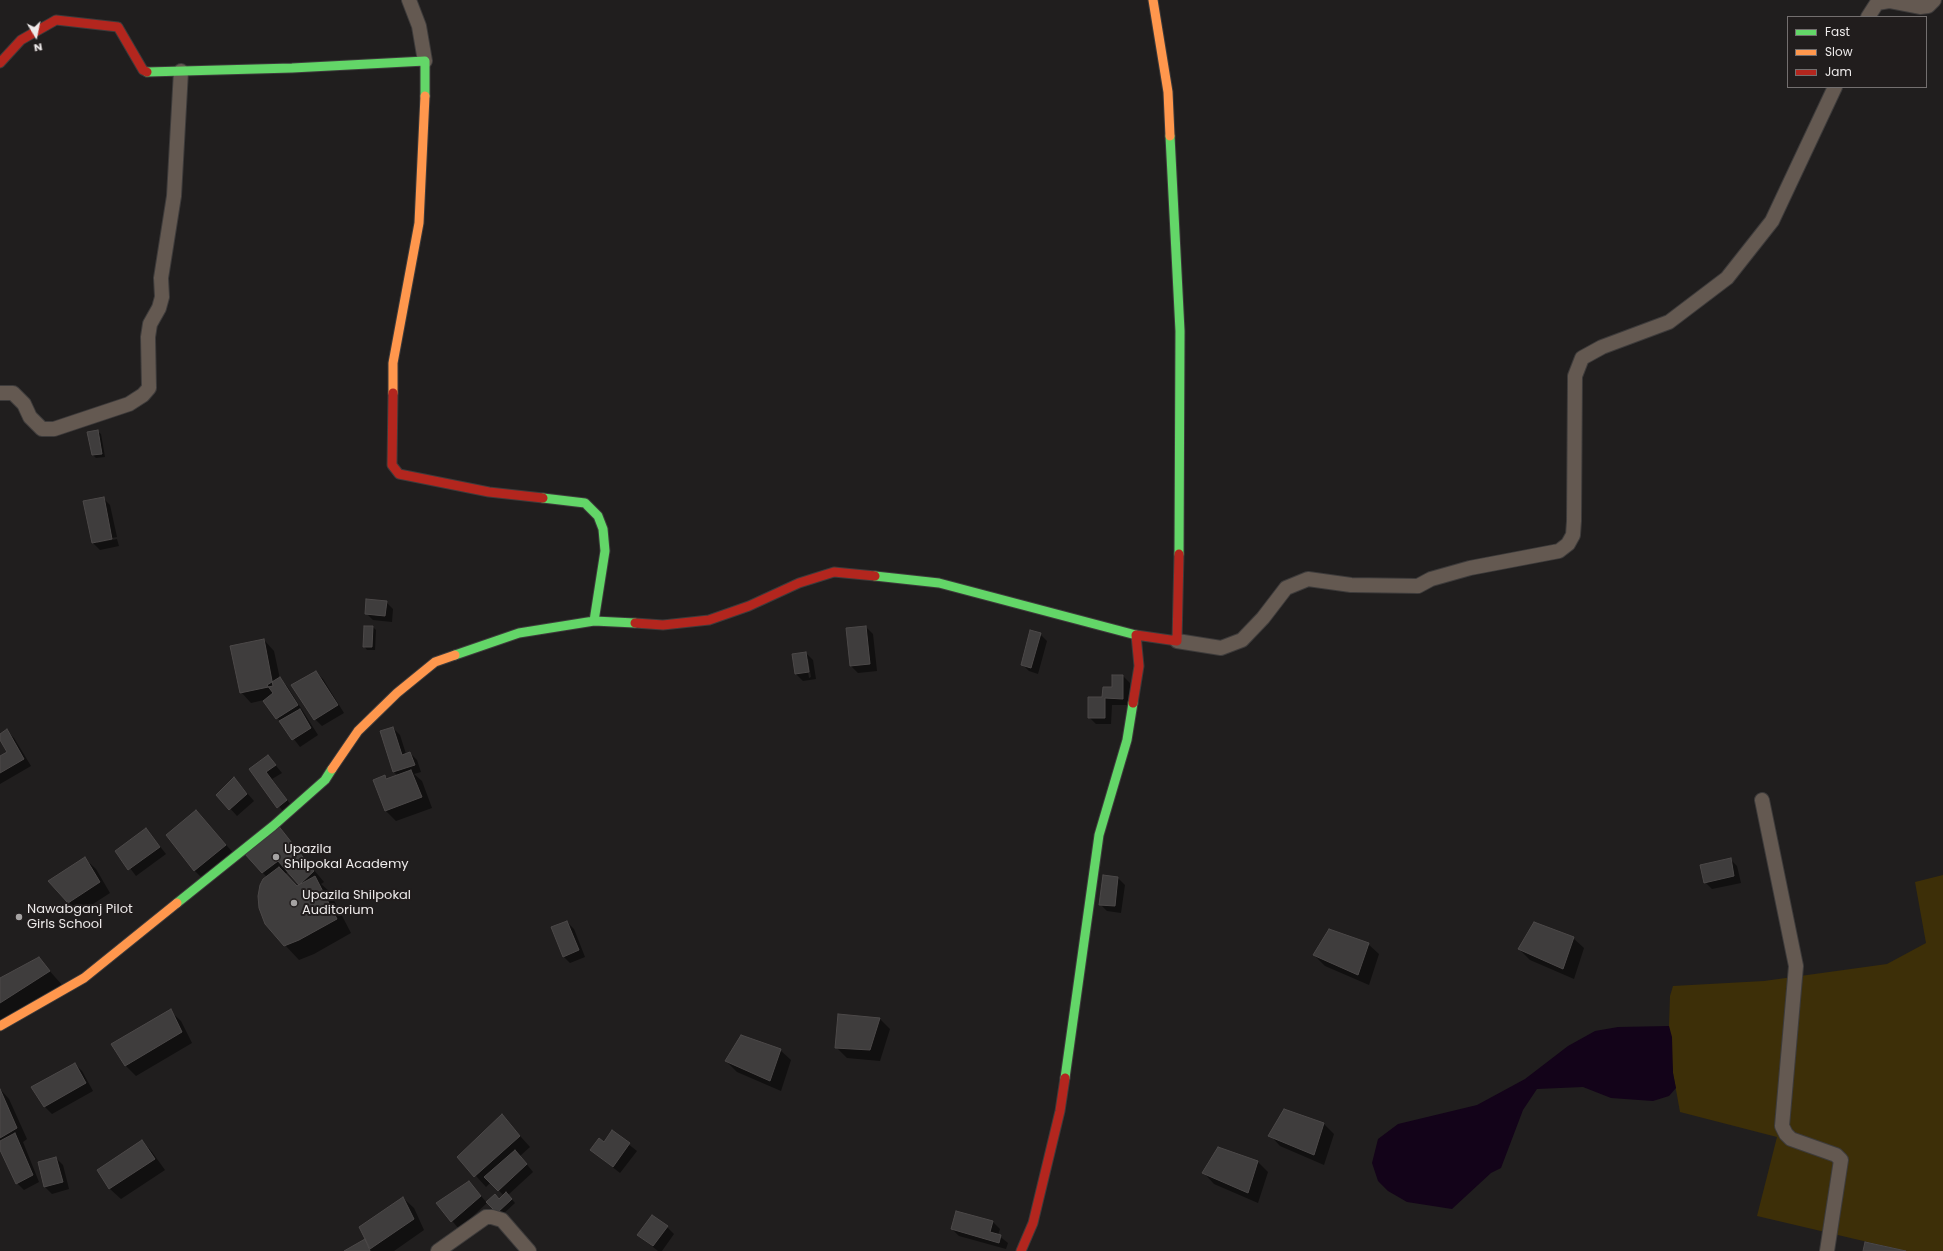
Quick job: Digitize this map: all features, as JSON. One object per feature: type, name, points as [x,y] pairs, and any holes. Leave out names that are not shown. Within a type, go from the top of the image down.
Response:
[{"type":"street","points":[[409,0],[419,26],[425,61],[425,123],[419,223],[392,363],[392,465],[399,474],[407,476],[489,492],[585,503],[598,516],[603,528],[605,551],[594,621]]},
{"type":"street","points":[[1153,0],[1168,92],[1180,331],[1180,510],[1177,641]]},
{"type":"street","points":[[1869,16],[1877,3],[1889,1],[1920,7],[1928,6],[1934,0]]},
{"type":"street","points":[[0,63],[26,36],[43,25],[56,20],[118,27],[142,70],[148,72],[292,68],[425,61]]},
{"type":"street","points":[[0,392],[13,393],[24,404],[30,417],[42,429],[54,429],[129,404],[144,395],[149,388],[148,336],[150,324],[159,308],[162,297],[161,278],[174,196],[181,71]]},
{"type":"street","points":[[0,1026],[84,978],[273,826],[325,780],[358,731],[396,693],[435,662],[519,633],[594,621],[663,625],[709,620],[749,606],[799,583],[834,572],[939,583],[1136,635],[1221,648],[1242,640],[1263,618],[1286,588],[1308,579],[1351,585],[1418,586],[1431,579],[1470,568],[1559,551],[1568,544],[1573,535],[1575,376],[1582,358],[1602,347],[1669,322],[1727,278],[1772,220],[1835,88]]},
{"type":"street","points":[[1021,1251],[1033,1223],[1060,1111],[1078,994],[1099,835],[1127,740],[1139,666],[1136,635]]},
{"type":"street","points":[[1762,800],[1796,966],[1782,1126],[1786,1134],[1791,1139],[1836,1155],[1841,1160],[1827,1251]]},
{"type":"street","points":[[438,1251],[486,1217],[502,1220],[529,1251]]},
{"type":"shaded area","points":[[1943,875],[1943,1251],[1906,1251],[1757,1216],[1777,1137],[1680,1112],[1673,1073],[1669,1026],[1670,996],[1673,986],[1764,981],[1887,964],[1926,943],[1915,882]]},
{"type":"shaded area","points":[[1669,1026],[1672,1037],[1673,1073],[1676,1088],[1669,1096],[1653,1101],[1611,1098],[1583,1087],[1537,1089],[1523,1110],[1501,1168],[1491,1173],[1452,1209],[1407,1202],[1388,1191],[1378,1181],[1372,1163],[1378,1139],[1398,1124],[1477,1105],[1525,1079],[1568,1046],[1595,1031],[1618,1027]]},
{"type":"building","points":[[98,430],[102,454],[92,455],[87,432]]},
{"type":"building","points":[[104,497],[112,539],[92,543],[83,501]]},
{"type":"building","points":[[366,599],[387,601],[385,616],[365,614]]},
{"type":"building","points":[[364,626],[373,626],[372,647],[363,647]]},
{"type":"building","points":[[866,626],[870,664],[850,666],[846,628]]},
{"type":"building","points":[[1030,630],[1041,633],[1031,668],[1021,665]]},
{"type":"building","points":[[264,639],[273,686],[240,693],[230,646]]},
{"type":"building","points":[[806,652],[809,672],[795,674],[792,654]]},
{"type":"building","points":[[316,671],[338,705],[314,720],[291,685]]},
{"type":"building","points":[[1112,675],[1123,675],[1123,699],[1105,698],[1105,718],[1088,718],[1088,697],[1102,697],[1103,687],[1112,687]]},
{"type":"building","points":[[280,677],[298,705],[276,719],[263,701],[273,693],[267,685]]},
{"type":"building","points":[[300,709],[311,728],[292,740],[279,721]]},
{"type":"building","points":[[393,727],[402,755],[410,752],[415,765],[393,772],[380,731]]},
{"type":"building","points":[[7,729],[24,759],[0,773],[0,756],[7,752],[0,740],[0,734]]},
{"type":"building","points":[[268,755],[276,765],[266,772],[287,800],[277,808],[249,769]]},
{"type":"building","points":[[411,770],[422,797],[385,811],[373,780],[385,775],[386,779]]},
{"type":"building","points":[[234,777],[247,794],[229,810],[216,795]]},
{"type":"building","points":[[196,810],[226,845],[194,871],[166,835]]},
{"type":"building","name":"Upazila Shilpokal Academy","points":[[277,824],[314,871],[299,885],[278,861],[262,873],[244,853]]},
{"type":"building","points":[[146,828],[160,847],[128,870],[115,851]]},
{"type":"building","points":[[85,857],[100,882],[68,903],[48,881]]},
{"type":"building","points":[[1731,858],[1734,876],[1704,883],[1700,865]]},
{"type":"building","name":"Upazila Shilpokal Auditorium","points":[[279,867],[297,886],[315,876],[337,919],[299,940],[284,946],[265,924],[259,908],[258,896],[263,879]]},
{"type":"building","points":[[1103,875],[1118,877],[1115,906],[1099,905]]},
{"type":"building","points":[[567,921],[579,950],[563,957],[551,927]]},
{"type":"building","points":[[1534,922],[1574,937],[1563,969],[1518,949]]},
{"type":"building","points":[[1329,929],[1369,943],[1358,975],[1313,955]]},
{"type":"building","points":[[39,957],[50,971],[0,1003],[0,978]]},
{"type":"building","points":[[171,1009],[182,1032],[125,1066],[111,1044]]},
{"type":"building","points":[[838,1014],[880,1018],[870,1050],[835,1048]]},
{"type":"building","points":[[741,1035],[781,1049],[770,1081],[725,1061]]},
{"type":"building","points":[[75,1063],[86,1083],[44,1107],[31,1087]]},
{"type":"building","points":[[0,1089],[17,1128],[0,1138]]},
{"type":"building","points":[[1284,1109],[1324,1123],[1314,1155],[1268,1136]]},
{"type":"building","points":[[502,1114],[520,1136],[474,1177],[457,1157]]},
{"type":"building","points":[[612,1130],[630,1143],[613,1167],[590,1150],[599,1138],[604,1142]]},
{"type":"building","points":[[15,1133],[33,1175],[16,1184],[0,1150],[0,1141]]},
{"type":"building","points":[[142,1140],[155,1159],[109,1189],[97,1170]]},
{"type":"building","points":[[1218,1147],[1258,1161],[1248,1193],[1202,1173]]},
{"type":"building","points":[[515,1150],[527,1164],[498,1191],[484,1177]]},
{"type":"building","points":[[56,1157],[63,1182],[44,1187],[38,1162]]},
{"type":"building","points":[[469,1181],[481,1196],[451,1222],[436,1203]]},
{"type":"building","points":[[506,1192],[512,1199],[497,1213],[486,1202],[495,1194],[499,1199]]},
{"type":"building","points":[[403,1197],[414,1219],[370,1249],[359,1227]]},
{"type":"building","points":[[956,1211],[993,1221],[990,1232],[1001,1235],[999,1243],[951,1229]]},
{"type":"building","points":[[652,1215],[668,1226],[653,1246],[637,1235]]},
{"type":"building","points":[[365,1239],[370,1251],[344,1251]]},
{"type":"building","points":[[1865,1242],[1906,1251],[1863,1251]]},
{"type":"traffic: fast","points":[[147,72],[292,68],[425,61],[425,96]]},
{"type":"traffic: fast","points":[[1170,136],[1180,331],[1179,554]]},
{"type":"traffic: fast","points":[[543,498],[585,503],[598,516],[603,529],[605,551],[594,621]]},
{"type":"traffic: fast","points":[[875,576],[939,583],[1136,635]]},
{"type":"traffic: fast","points":[[455,655],[519,633],[594,621],[635,623]]},
{"type":"traffic: fast","points":[[1065,1078],[1099,835],[1127,740],[1133,703]]},
{"type":"traffic: fast","points":[[177,903],[273,826],[325,780],[332,769]]},
{"type":"traffic: slow","points":[[1153,0],[1168,92],[1170,136]]},
{"type":"traffic: slow","points":[[393,393],[393,363],[419,223],[425,96]]},
{"type":"traffic: slow","points":[[332,769],[358,731],[397,693],[435,662],[455,655]]},
{"type":"traffic: slow","points":[[0,1026],[84,978],[177,903]]},
{"type":"traffic: jam","points":[[0,63],[21,40],[56,20],[118,27],[143,70],[147,72]]},
{"type":"traffic: jam","points":[[393,393],[392,465],[399,474],[489,492],[543,498]]},
{"type":"traffic: jam","points":[[1133,703],[1139,666],[1136,635],[1177,641],[1179,554]]},
{"type":"traffic: jam","points":[[635,623],[663,625],[709,620],[749,606],[799,583],[834,572],[875,576]]},
{"type":"traffic: jam","points":[[1021,1251],[1033,1223],[1060,1111],[1065,1078]]},
{"type":"place","name":"Upazila Shilpokal Academy","points":[[276,857]]},
{"type":"place","name":"Upazila Shilpokal Auditorium","points":[[294,903]]},
{"type":"place","name":"Nawabganj Pilot Girls School","points":[[19,917]]}]
